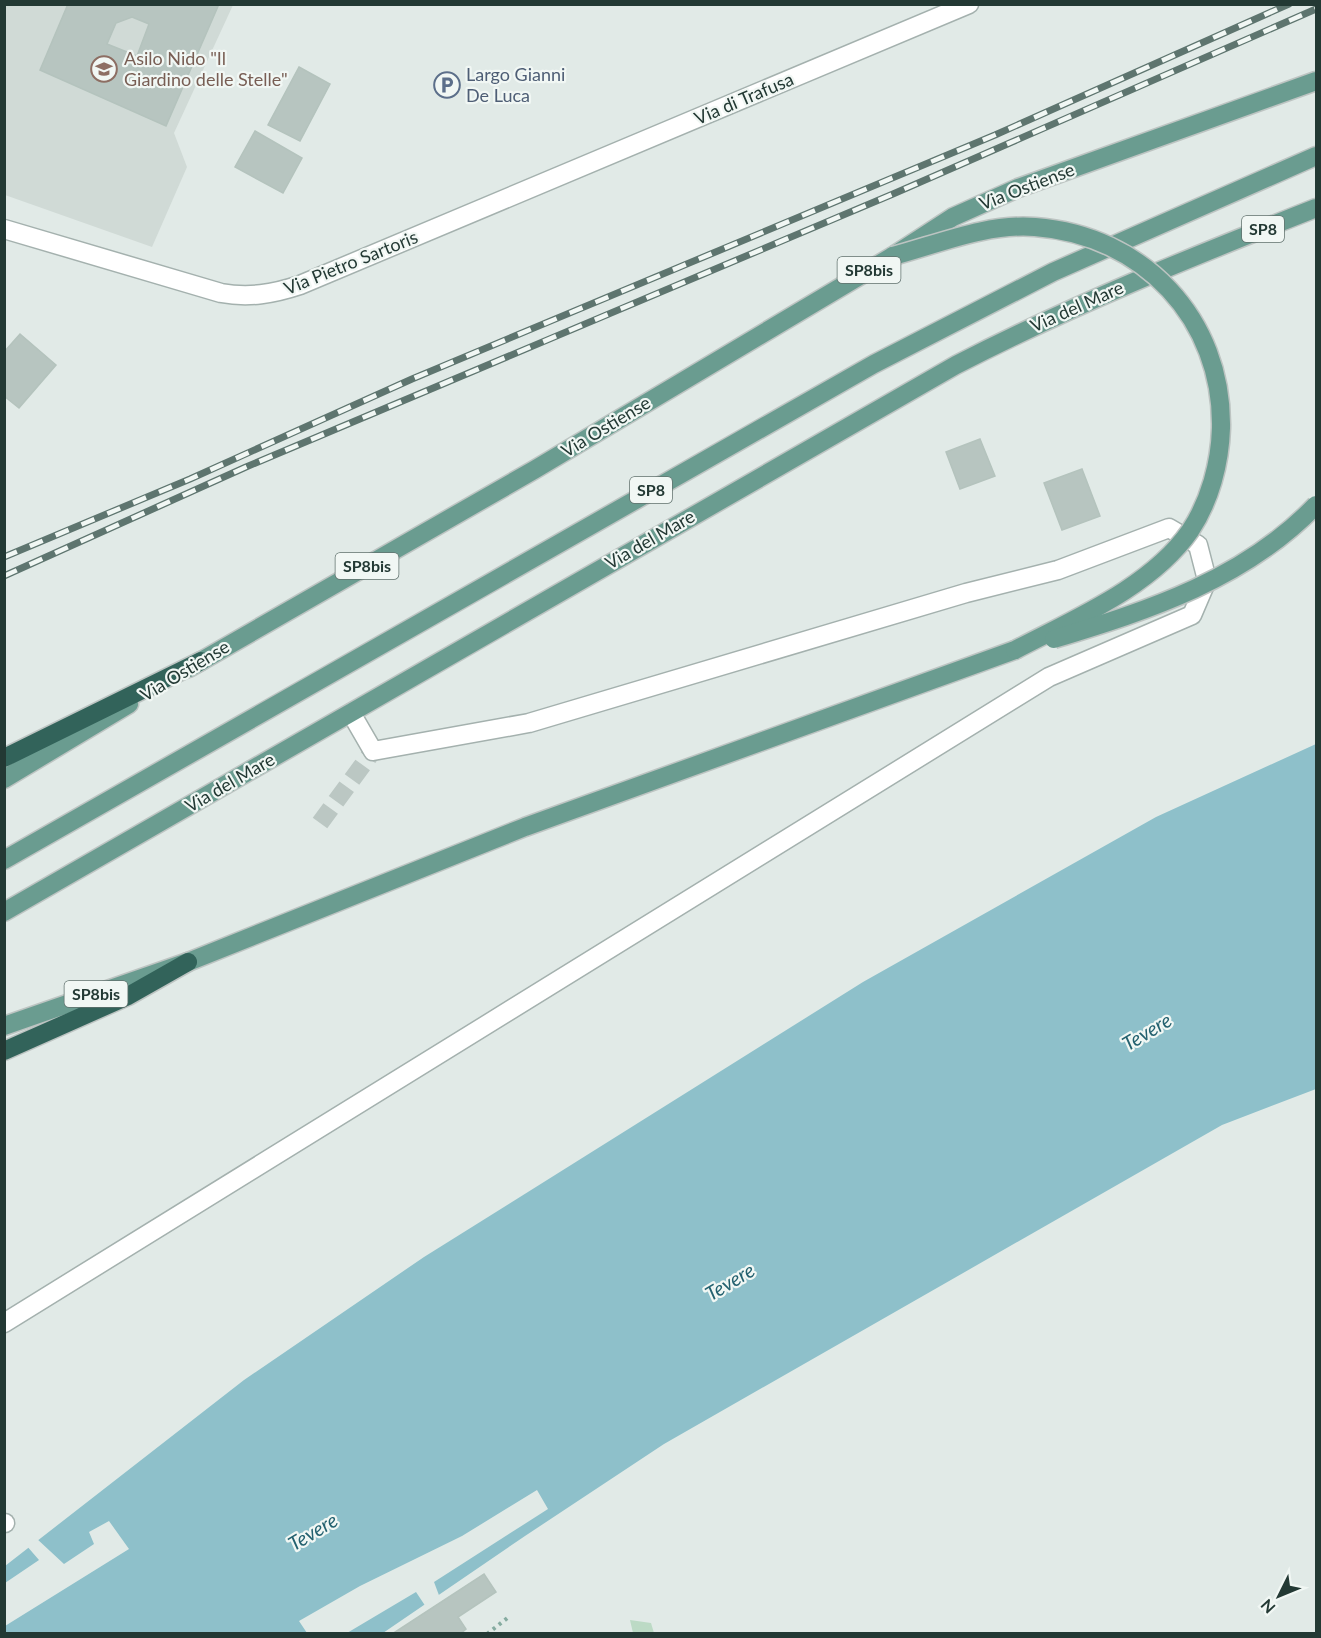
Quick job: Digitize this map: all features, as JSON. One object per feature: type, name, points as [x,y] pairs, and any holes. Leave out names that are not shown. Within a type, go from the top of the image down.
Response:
[{"type":"highway","points":[[4,758],[201,661]]},
{"type":"highway","points":[[4,1051],[128,996],[188,962]]},
{"type":"main road","name":"SP8bis","points":[[1225,114],[1317,74]]},
{"type":"main road","points":[[1225,114],[1317,81]]},
{"type":"main road","name":"Via Ostiense","points":[[4,779],[201,661],[534,470],[893,256],[942,224],[977,205],[1017,188],[1225,114]]},
{"type":"main road","name":"SP8","points":[[4,860],[874,364],[1053,272],[1317,156]]},
{"type":"main road","name":"Via del Mare","points":[[4,912],[956,365],[1079,306],[1210,250],[1317,208]]},
{"type":"main road","points":[[893,256],[998,229],[1035,227],[1092,238],[1137,261],[1165,285],[1188,312],[1204,341],[1217,377],[1221,405],[1219,454],[1206,499],[1190,531],[1165,558],[1130,586],[1015,650]]},
{"type":"main road","name":"SP8bis","points":[[4,1026],[188,962],[525,827],[1015,650],[1141,612],[1202,586],[1239,565],[1278,538],[1317,505]]},
{"type":"street","name":"Via di Trafusa","points":[[519,194],[969,4]]},
{"type":"street","name":"Via Pietro Sartoris","points":[[4,229],[221,292],[252,296],[300,285],[519,194]]},
{"type":"street","points":[[4,1323],[1049,677],[1192,615],[1208,580],[1198,545],[1169,528],[1058,570],[966,593],[529,723],[373,751],[351,713]]},
{"type":"path","points":[[487,1634],[510,1616]]},
{"type":"shaded area","name":"Asilo Nido \"Il Giardino delle Stelle\"","points":[[4,5],[233,5],[174,133],[187,167],[152,247],[5,195]]},
{"type":"green space","points":[[630,1620],[651,1623],[654,1633],[633,1633]]},
{"type":"water","name":"Tevere","points":[[1316,744],[1316,1089],[1222,1125],[664,1444],[383,1633],[5,1634],[5,1566],[244,1380],[424,1257],[863,982],[1156,817]]},
{"type":"pier","points":[[537,1490],[548,1509],[434,1582],[440,1598],[426,1607],[416,1592],[347,1633],[307,1633],[299,1621],[360,1586],[462,1536]]},
{"type":"pier","points":[[109,1521],[129,1549],[5,1626],[5,1583],[39,1560],[26,1545],[36,1538],[64,1564],[94,1544],[89,1532]]},
{"type":"building","points":[[68,4],[219,4],[166,126],[40,70]],"holes":[[[132,17],[149,24],[137,56],[107,44],[116,23]]]},
{"type":"building","points":[[299,67],[330,84],[300,141],[268,125]]},
{"type":"building","points":[[255,131],[302,158],[283,193],[235,167]]},
{"type":"building","points":[[20,334],[56,365],[19,408],[4,396],[4,352]]},
{"type":"building","points":[[980,439],[995,476],[960,489],[946,452]]},
{"type":"building","points":[[1082,469],[1100,516],[1062,530],[1044,483]]},
{"type":"building","points":[[484,1574],[496,1592],[458,1617],[466,1629],[460,1634],[392,1634]]},
{"type":"tunnel","points":[[320,823],[373,751]]},
{"type":"railway","points":[[4,557],[190,479],[412,379],[995,135],[1289,4]]},
{"type":"railway","points":[[4,576],[246,467],[893,194],[1316,9]]},
{"type":"place","name":"Asilo Nido \"Il Giardino delle Stelle\"","points":[[104,69]]},
{"type":"place","name":"Largo Gianni De Luca","points":[[447,85]]}]
